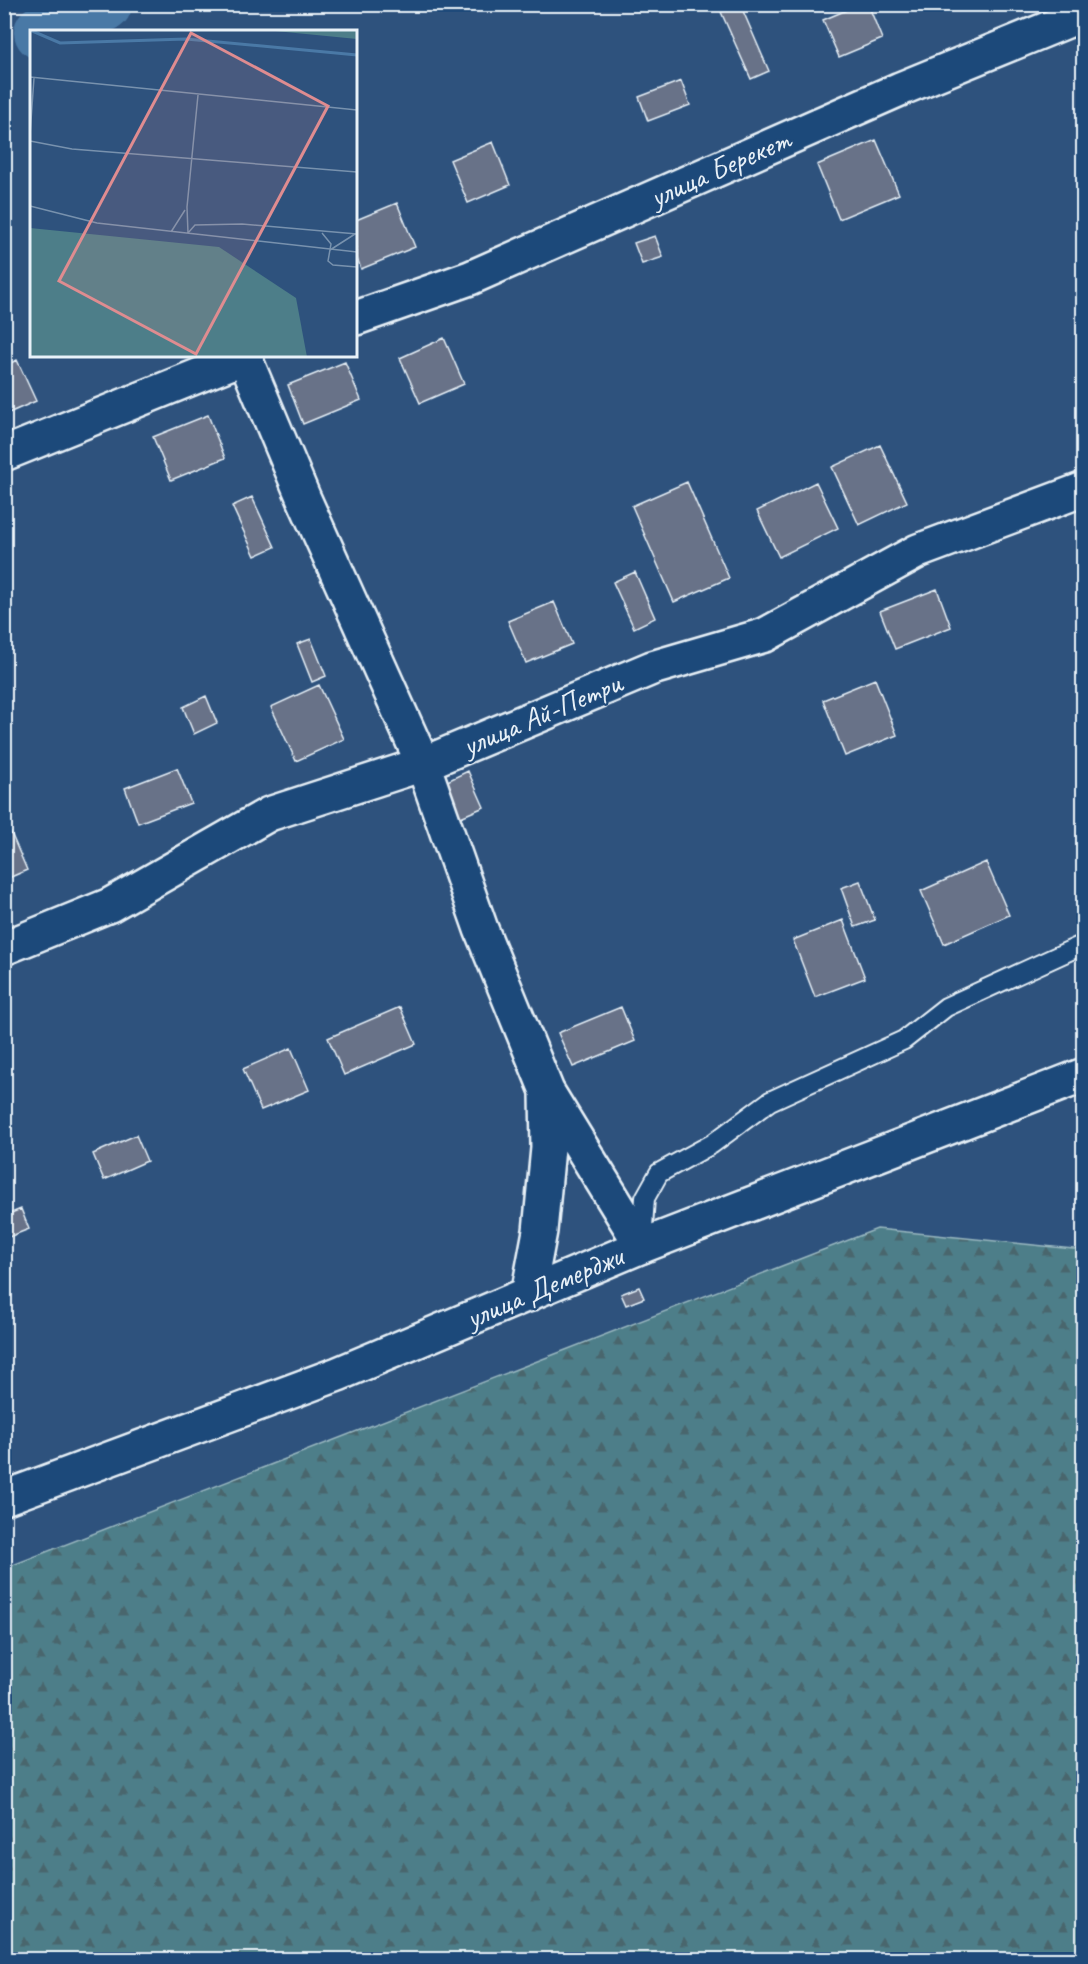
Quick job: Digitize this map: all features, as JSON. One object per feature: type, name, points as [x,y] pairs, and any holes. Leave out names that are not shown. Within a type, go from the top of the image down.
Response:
[{"type":"street","name":"улица Берекет","points":[[357,318],[470,278],[900,88],[1083,15]]},
{"type":"street","points":[[4,454],[243,357]]},
{"type":"street","points":[[245,357],[304,499],[423,764],[481,929],[547,1091],[642,1246]]},
{"type":"street","name":"улица Ай-Петри","points":[[4,948],[110,905],[269,814],[423,764],[652,668],[765,635],[918,550],[1083,489]]},
{"type":"street","name":"улица Демерджи","points":[[4,1498],[328,1378],[642,1246],[1083,1075]]},
{"type":"street","points":[[528,1295],[540,1231],[548,1148],[547,1091]]},
{"type":"lane","points":[[642,1246],[645,1198],[659,1173],[712,1144],[770,1101],[904,1040],[946,1007],[1083,944]]},
{"type":"green space","points":[[877,1229],[1083,1250],[1083,1959],[5,1959],[5,1568]]},
{"type":"building","points":[[740,4],[769,71],[751,79],[721,12]]},
{"type":"building","points":[[861,4],[868,4],[882,39],[839,57],[823,20]]},
{"type":"building","points":[[681,81],[690,105],[648,121],[639,97]]},
{"type":"building","points":[[876,140],[899,194],[839,219],[817,165]]},
{"type":"building","points":[[493,142],[510,185],[468,203],[450,160]]},
{"type":"building","points":[[397,203],[415,247],[361,269],[357,258],[357,220]]},
{"type":"building","points":[[655,236],[663,257],[642,264],[634,243]]},
{"type":"building","points":[[444,338],[464,384],[420,403],[400,358]]},
{"type":"building","points":[[17,360],[36,401],[4,415],[4,366]]},
{"type":"building","points":[[345,362],[361,400],[303,424],[288,385]]},
{"type":"building","points":[[208,415],[225,458],[171,480],[153,437]]},
{"type":"building","points":[[880,445],[907,502],[859,525],[832,467]]},
{"type":"building","points":[[687,482],[729,578],[674,602],[632,506]]},
{"type":"building","points":[[816,482],[838,528],[779,557],[757,511]]},
{"type":"building","points":[[252,497],[275,547],[255,556],[232,506]]},
{"type":"building","points":[[635,572],[655,618],[634,628],[613,582]]},
{"type":"building","points":[[937,589],[951,627],[895,649],[880,611]]},
{"type":"building","points":[[554,602],[572,644],[526,663],[508,621]]},
{"type":"building","points":[[311,639],[326,676],[312,682],[297,644]]},
{"type":"building","points":[[875,679],[897,735],[845,756],[823,700]]},
{"type":"building","points":[[319,685],[344,739],[296,761],[271,707]]},
{"type":"building","points":[[206,696],[217,723],[194,734],[183,707]]},
{"type":"building","points":[[177,768],[191,803],[138,823],[125,788]]},
{"type":"building","points":[[468,771],[484,807],[456,819],[441,784]]},
{"type":"building","points":[[11,833],[27,870],[4,880],[4,836]]},
{"type":"building","points":[[986,862],[1009,915],[944,944],[921,891]]},
{"type":"building","points":[[860,881],[875,920],[855,927],[841,888]]},
{"type":"building","points":[[843,920],[865,978],[815,997],[793,940]]},
{"type":"building","points":[[400,1007],[416,1044],[344,1075],[328,1038]]},
{"type":"building","points":[[621,1007],[635,1041],[573,1067],[558,1033]]},
{"type":"building","points":[[291,1048],[309,1090],[261,1110],[243,1069]]},
{"type":"building","points":[[136,1135],[147,1161],[104,1180],[93,1154]]},
{"type":"building","points":[[21,1209],[29,1229],[4,1239],[4,1216]]},
{"type":"building","points":[[639,1287],[644,1298],[626,1305],[621,1294]]},
{"type":"waterway","points":[[46,30],[104,4]]}]
